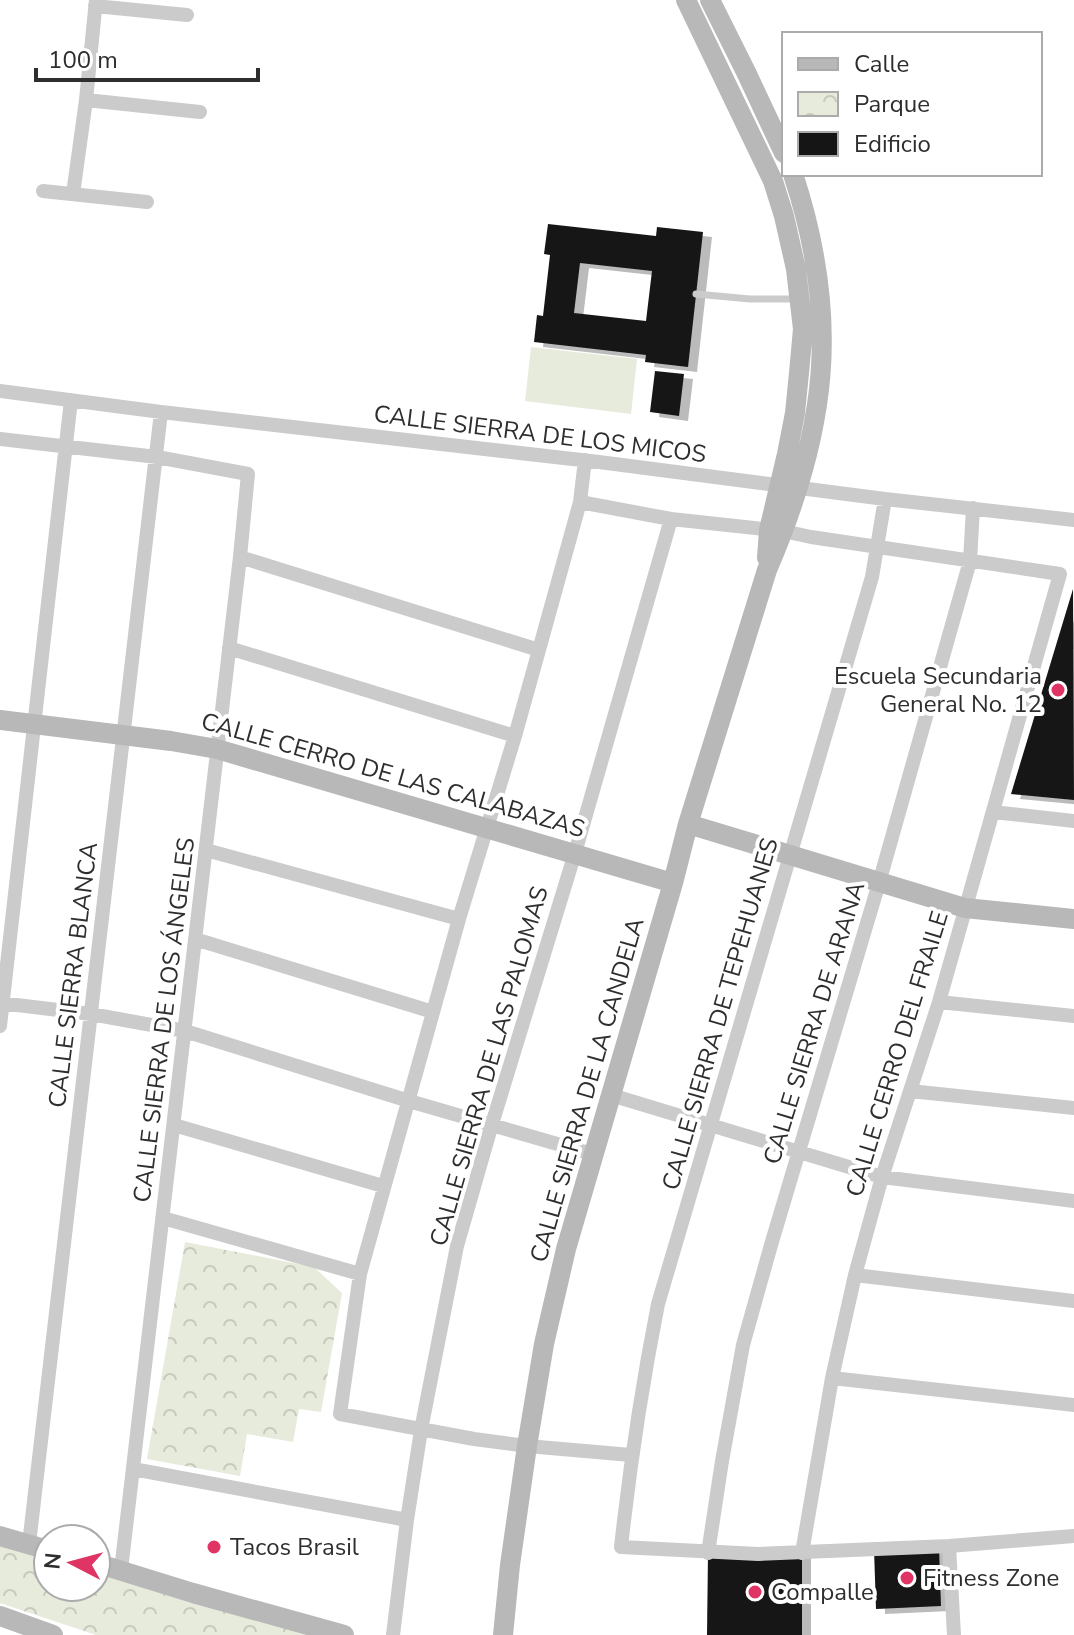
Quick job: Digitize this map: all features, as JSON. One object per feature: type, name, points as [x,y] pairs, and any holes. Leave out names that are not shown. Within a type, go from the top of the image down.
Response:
[{"type":"street","points":[[686,0],[773,181],[784,216],[800,299],[813,329]]},
{"type":"street","points":[[710,0],[782,149]]},
{"type":"street","points":[[73,194],[95,3],[187,15]]},
{"type":"street","points":[[86,100],[200,112]]},
{"type":"street","points":[[794,176],[817,266],[813,329]]},
{"type":"street","points":[[43,191],[147,202]]},
{"type":"street","name":"CALLE SIERRA DE LA CANDELA","points":[[503,1635],[527,1446],[544,1344],[566,1249],[688,824],[767,570],[788,487],[817,413],[821,382],[813,329]]},
{"type":"street","name":"CALLE SIERRA DE LOS MICOS","points":[[0,391],[1074,520]]},
{"type":"street","points":[[0,1026],[71,400]]},
{"type":"street","name":"CALLE SIERRA BLANCA","points":[[41,1523],[91,1014],[161,412]]},
{"type":"street","points":[[0,439],[157,457]]},
{"type":"street","name":"CALLE SIERRA DE LOS ÁNGELES","points":[[121,1570],[248,474],[157,457]]},
{"type":"street","points":[[585,460],[580,502],[360,1274],[340,1414],[527,1446],[631,1455]]},
{"type":"street","name":"CALLE SIERRA DE TEPEHUANES","points":[[708,1553],[621,1547],[642,1386],[658,1304],[872,577],[885,499]]},
{"type":"street","points":[[580,502],[671,519],[776,531],[970,561]]},
{"type":"street","name":"CALLE SIERRA DE ARANA","points":[[708,1553],[743,1345],[970,561],[973,508]]},
{"type":"street","name":"CALLE SIERRA DE LAS PALOMAS","points":[[393,1635],[421,1430],[457,1246],[671,519]]},
{"type":"street","points":[[240,557],[539,650]]},
{"type":"street","name":"CALLE CERRO DEL FRAILE","points":[[802,1553],[832,1378],[855,1275],[882,1177],[939,1002],[1060,574],[970,561]]},
{"type":"street","points":[[229,648],[515,736]]},
{"type":"street","name":"CALLE CERRO DE LAS CALABAZAS","points":[[0,720],[123,734],[217,749],[673,883]]},
{"type":"street","points":[[993,812],[1074,821]]},
{"type":"street","points":[[688,824],[965,908],[1074,919]]},
{"type":"street","points":[[206,850],[459,919]]},
{"type":"street","points":[[195,939],[433,1012]]},
{"type":"street","points":[[939,1002],[1074,1016]]},
{"type":"street","points":[[1,1003],[91,1014],[185,1031],[592,1154]]},
{"type":"street","points":[[910,1091],[1074,1108]]},
{"type":"street","points":[[611,1095],[882,1177],[1074,1201]]},
{"type":"street","points":[[174,1125],[383,1186]]},
{"type":"street","points":[[163,1218],[360,1274]]},
{"type":"street","points":[[855,1275],[1074,1301]]},
{"type":"street","points":[[832,1378],[1074,1405]]},
{"type":"street","points":[[133,1469],[407,1520]]},
{"type":"street","points":[[0,1536],[32,1545]]},
{"type":"street","points":[[708,1553],[802,1553],[1074,1536]]},
{"type":"street","points":[[949,1546],[954,1635]]},
{"type":"street","points":[[112,1567],[344,1635]]},
{"type":"street","points":[[0,1616],[53,1635]]},
{"type":"lane","points":[[696,294],[750,299],[800,299]]},
{"type":"green space","points":[[531,347],[637,359],[631,414],[525,401]]},
{"type":"green space","points":[[185,1242],[314,1267],[342,1293],[321,1412],[299,1409],[293,1442],[247,1434],[240,1476],[147,1459]]},
{"type":"green space","points":[[0,1543],[32,1552],[32,1603],[112,1603],[112,1577],[312,1635],[96,1635],[0,1603]]},
{"type":"building","points":[[548,224],[656,236],[657,227],[703,232],[688,367],[645,362],[646,355],[534,342],[537,315],[543,316],[550,255],[544,254]],"holes":[[[580,263],[652,271],[646,321],[574,313]]]},
{"type":"building","points":[[655,371],[684,374],[679,416],[650,412]]},
{"type":"building","name":"Escuela Secundaria General No. 12","points":[[1073,589],[1074,800],[1011,794]]},
{"type":"building","name":"Fitness Zone","points":[[939,1546],[941,1606],[876,1609],[874,1549]]},
{"type":"building","name":"Compalle","points":[[708,1553],[802,1553],[802,1635],[707,1635]]},
{"type":"place","name":"Escuela Secundaria General No. 12","points":[[1058,690]]},
{"type":"place","name":"Tacos Brasil","points":[[214,1547]]},
{"type":"place","name":"Fitness Zone","points":[[907,1578]]},
{"type":"place","name":"Compalle","points":[[755,1592]]}]
